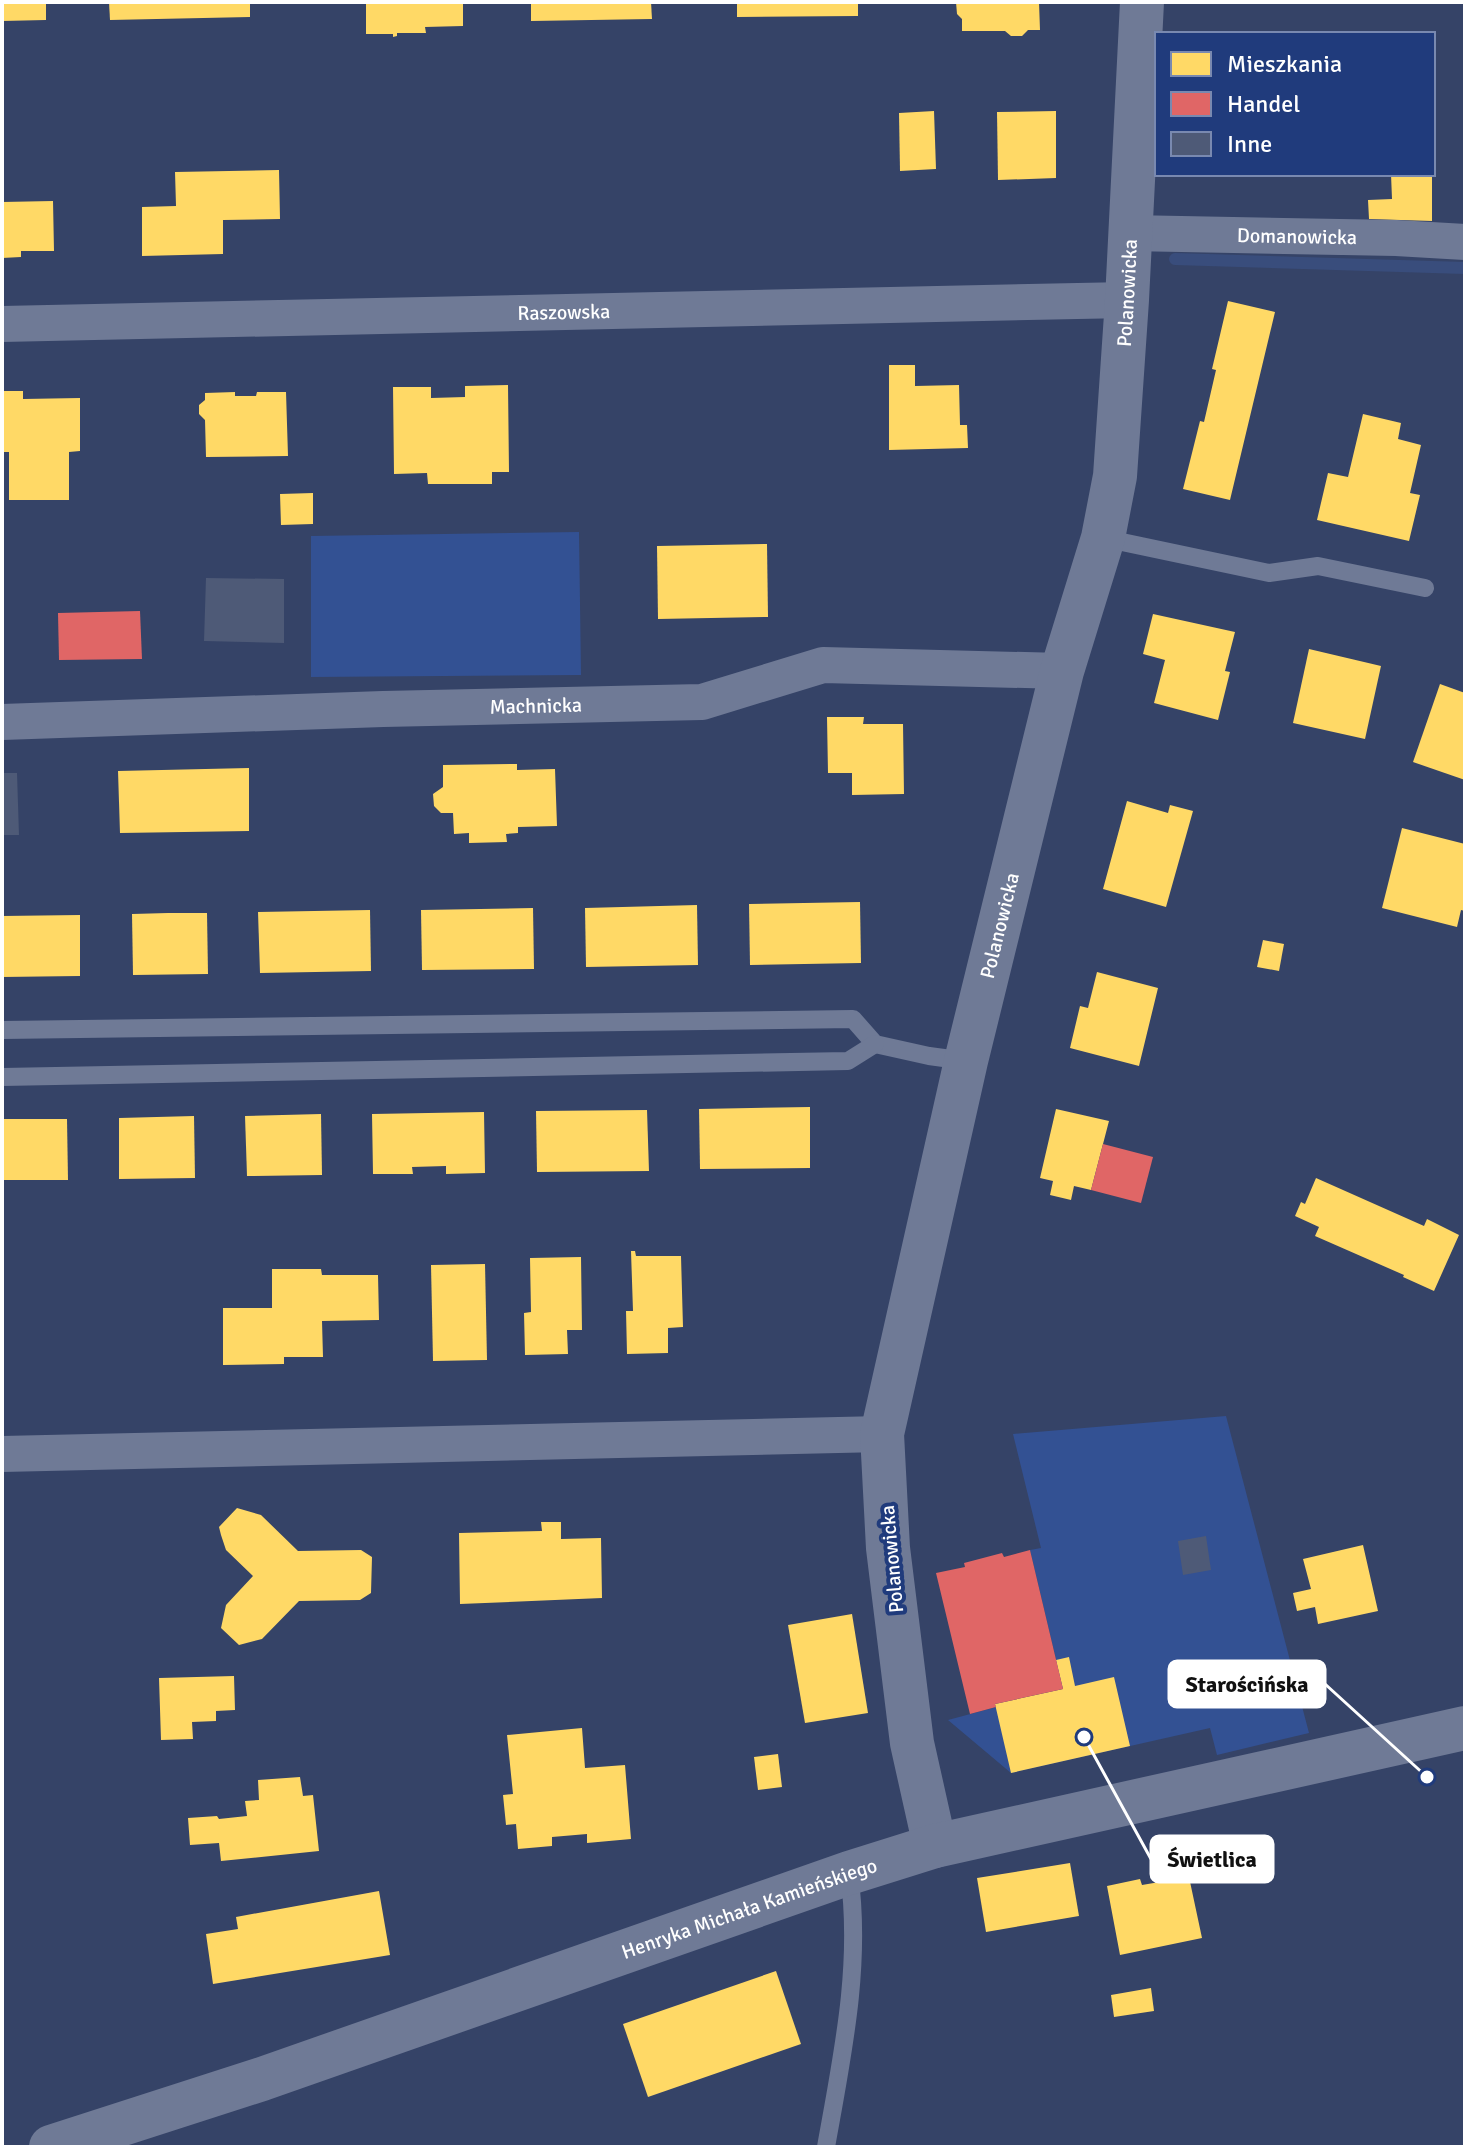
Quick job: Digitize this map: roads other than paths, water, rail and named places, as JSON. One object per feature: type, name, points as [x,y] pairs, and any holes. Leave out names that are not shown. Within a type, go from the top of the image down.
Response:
[{"type":"street","name":"Polanowicka","points":[[935,1846],[912,1743],[888,1548],[882,1434],[966,1061],[1062,671],[1103,538],[1115,476],[1142,2]]},
{"type":"street","name":"Domanowicka","points":[[1129,233],[1465,242]]},
{"type":"street","name":"Raszowska","points":[[2,324],[1127,300]]},
{"type":"street","name":"Machnicka","points":[[2,722],[702,702],[823,665],[1062,671]]},
{"type":"street","points":[[2,1454],[882,1434]]},
{"type":"street","name":"Henryka Michała Kamieńskiego","points":[[77,2143],[849,1873],[935,1846],[1465,1728]]},
{"type":"lane","points":[[1103,538],[1269,573],[1318,566],[1425,588]]},
{"type":"lane","points":[[2,1030],[853,1019],[875,1044],[966,1061]]},
{"type":"lane","points":[[2,1077],[848,1061],[875,1044]]},
{"type":"lane","points":[[826,2147],[849,2018],[854,1908],[849,1873]]},
{"type":"waterway","points":[[1175,259],[1465,268]]},
{"type":"place","name":"Świetlica","points":[[1084,1737]]},
{"type":"place","name":"Starościńska","points":[[1427,1777]]}]
